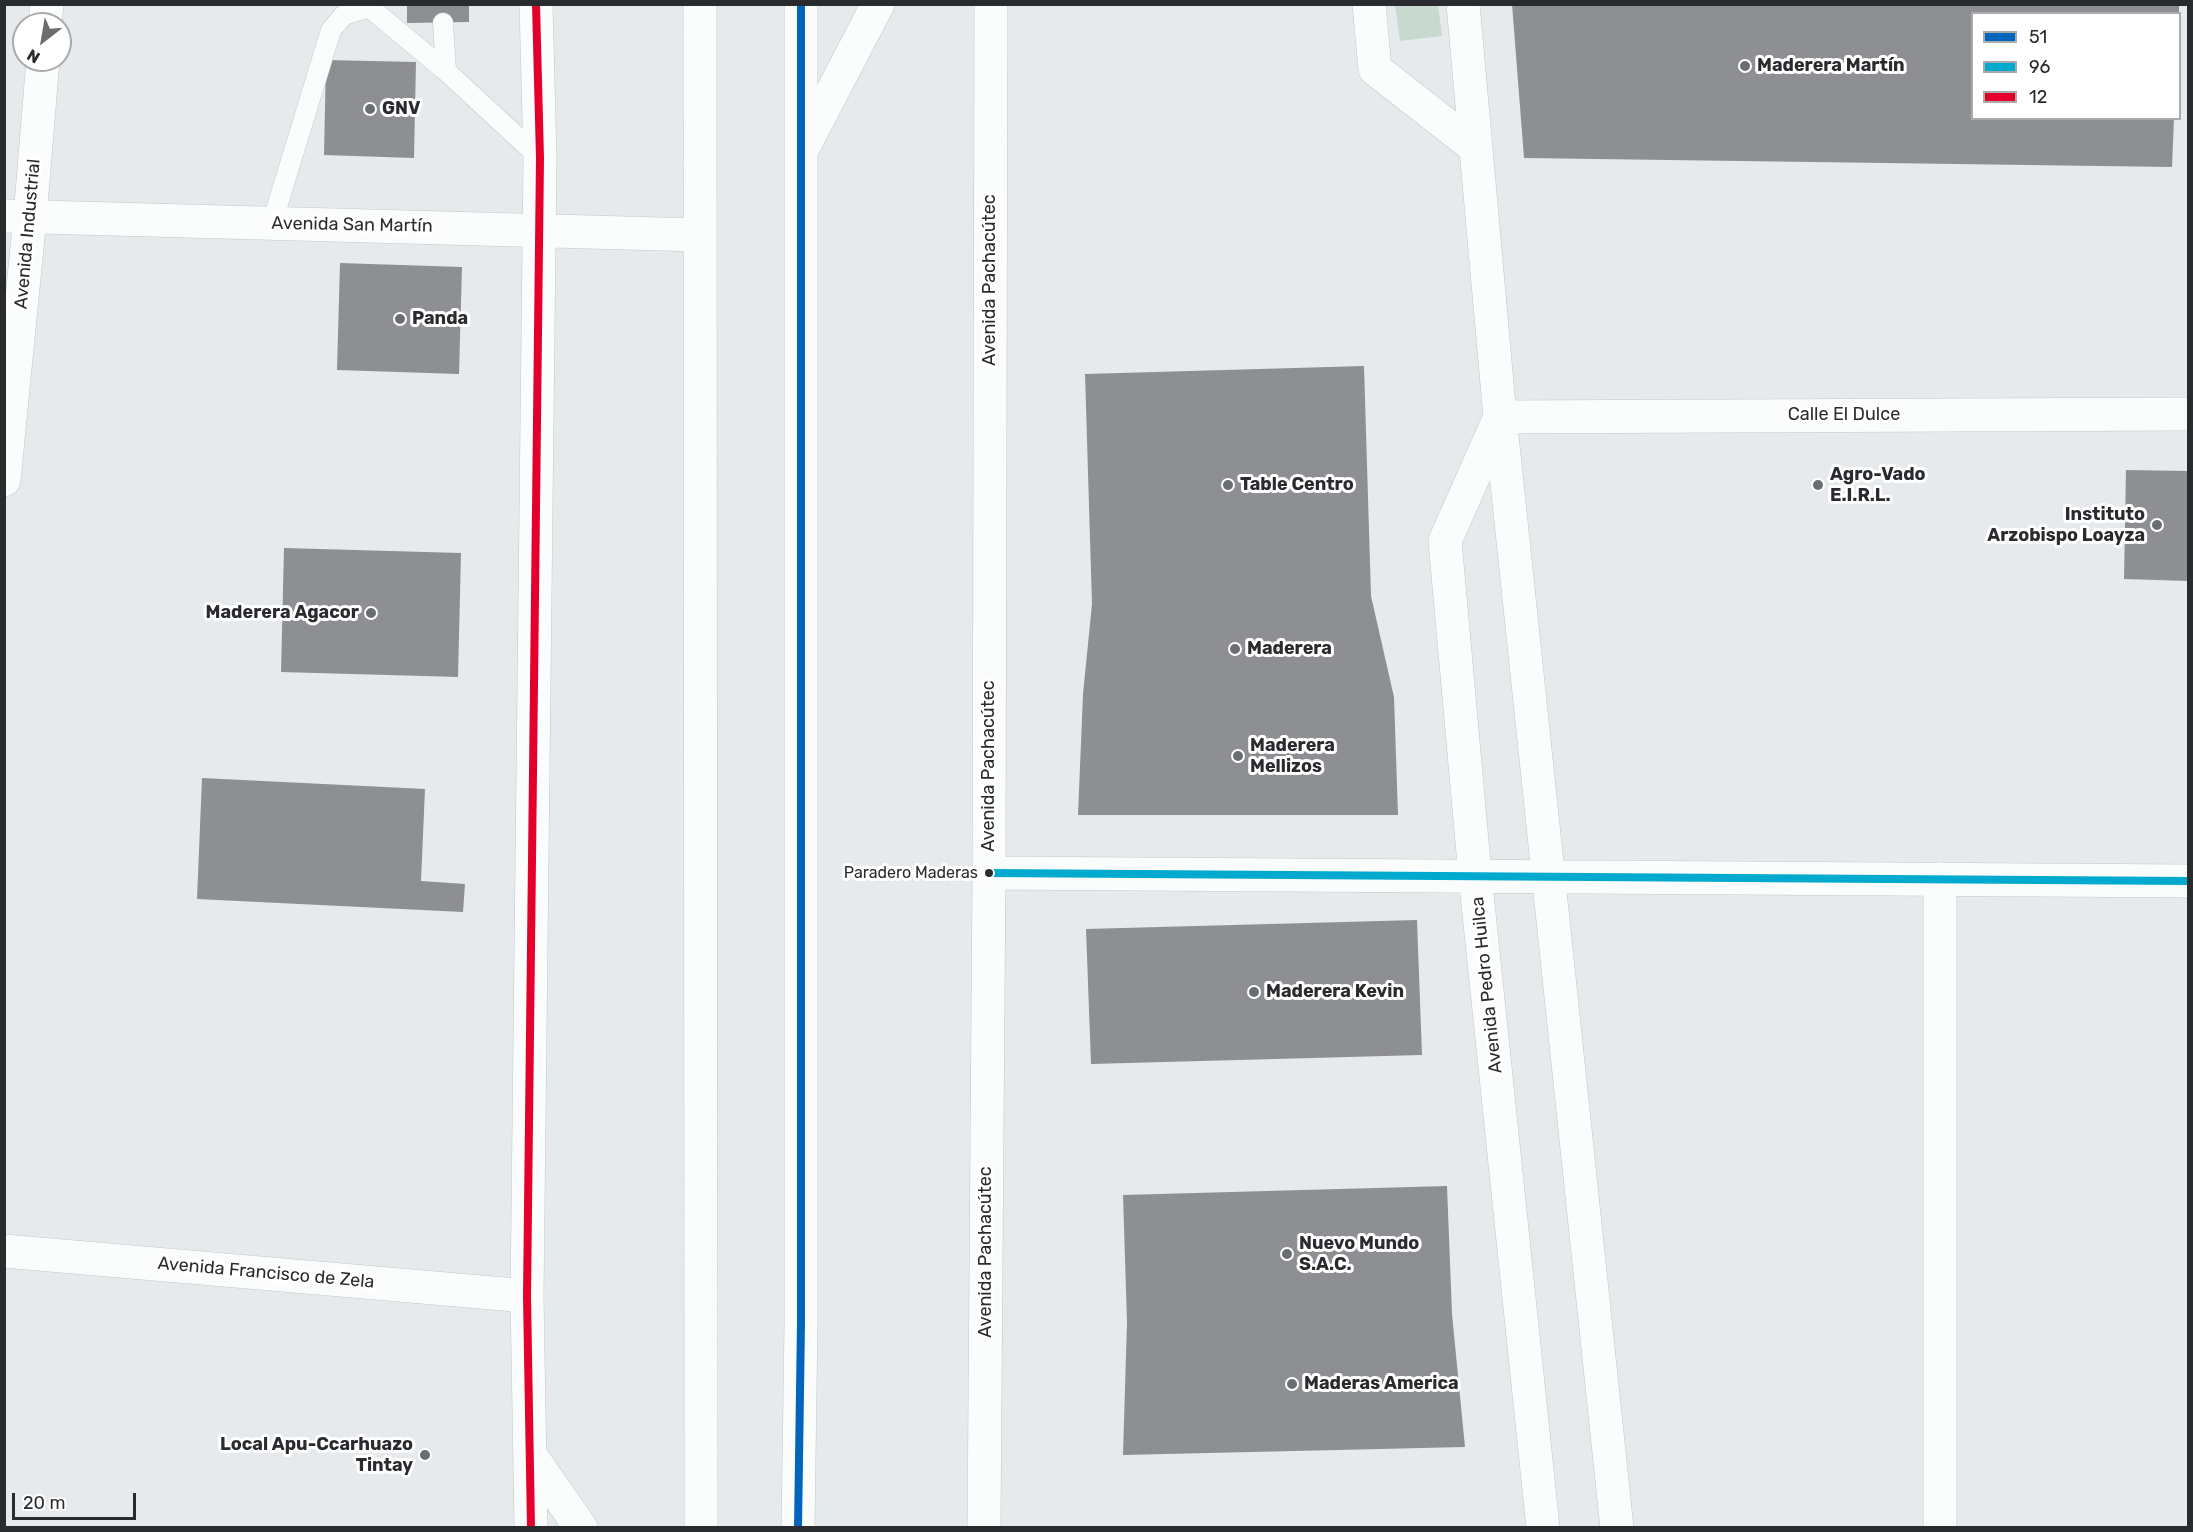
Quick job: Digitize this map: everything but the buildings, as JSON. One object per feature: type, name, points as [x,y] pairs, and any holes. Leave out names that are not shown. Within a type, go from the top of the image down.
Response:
[{"type":"street","points":[[531,1527],[527,1296],[540,158],[536,4]]},
{"type":"street","points":[[700,4],[701,1527]]},
{"type":"street","points":[[798,1527],[801,1323],[801,4]]},
{"type":"street","points":[[800,152],[878,4]]},
{"type":"street","name":"Avenida Pachacútec","points":[[984,1527],[991,4]]},
{"type":"street","points":[[1369,4],[1375,69],[1476,148]]},
{"type":"street","points":[[1463,4],[1500,417],[1617,1527]]},
{"type":"street","name":"Avenida Industrial","points":[[4,480],[17,216],[40,72]]},
{"type":"street","name":"Avenida San Martín","points":[[17,216],[699,235]]},
{"type":"street","name":"Calle El Dulce","points":[[1500,417],[2188,414]]},
{"type":"street","name":"Avenida Pedro Huilca","points":[[1500,417],[1445,541],[1475,875],[1543,1527]]},
{"type":"street","points":[[988,873],[2188,881]]},
{"type":"street","points":[[1940,879],[1940,1527]]},
{"type":"street","name":"Avenida Francisco de Zela","points":[[4,1251],[527,1296]]},
{"type":"street","points":[[531,1456],[581,1527]]},
{"type":"lane","points":[[272,223],[331,30],[344,15],[370,6],[446,71],[540,158]]},
{"type":"lane","points":[[443,23],[446,71]]},
{"type":"green space","points":[[1395,5],[1438,5],[1442,36],[1400,41]]},
{"type":"transit line","name":"12","points":[[531,1528],[527,1296],[540,158],[536,4]]},
{"type":"transit line","name":"51","points":[[798,1528],[801,1323],[801,4]]},
{"type":"transit line","name":"96","points":[[989,873],[2188,881]]},
{"type":"place","name":"Maderera Martín","points":[[1745,66]]},
{"type":"place","name":"GNV","points":[[370,109]]},
{"type":"place","name":"Panda","points":[[400,319]]},
{"type":"place","name":"Table Centro","points":[[1228,485]]},
{"type":"place","name":"Agro-Vado E.I.R.L.","points":[[1818,485]]},
{"type":"place","name":"Instituto Arzobispo Loayza","points":[[2157,525]]},
{"type":"place","name":"Maderera Agacor","points":[[371,613]]},
{"type":"place","name":"Maderera","points":[[1235,649]]},
{"type":"place","name":"Maderera Mellizos","points":[[1238,756]]},
{"type":"place","name":"Paradero Maderas","points":[[989,873]]},
{"type":"place","name":"Maderera Kevin","points":[[1254,992]]},
{"type":"place","name":"Nuevo Mundo S.A.C.","points":[[1287,1254]]},
{"type":"place","name":"Maderas America","points":[[1292,1384]]},
{"type":"place","name":"Local Apu-Ccarhuazo Tintay","points":[[425,1455]]}]
